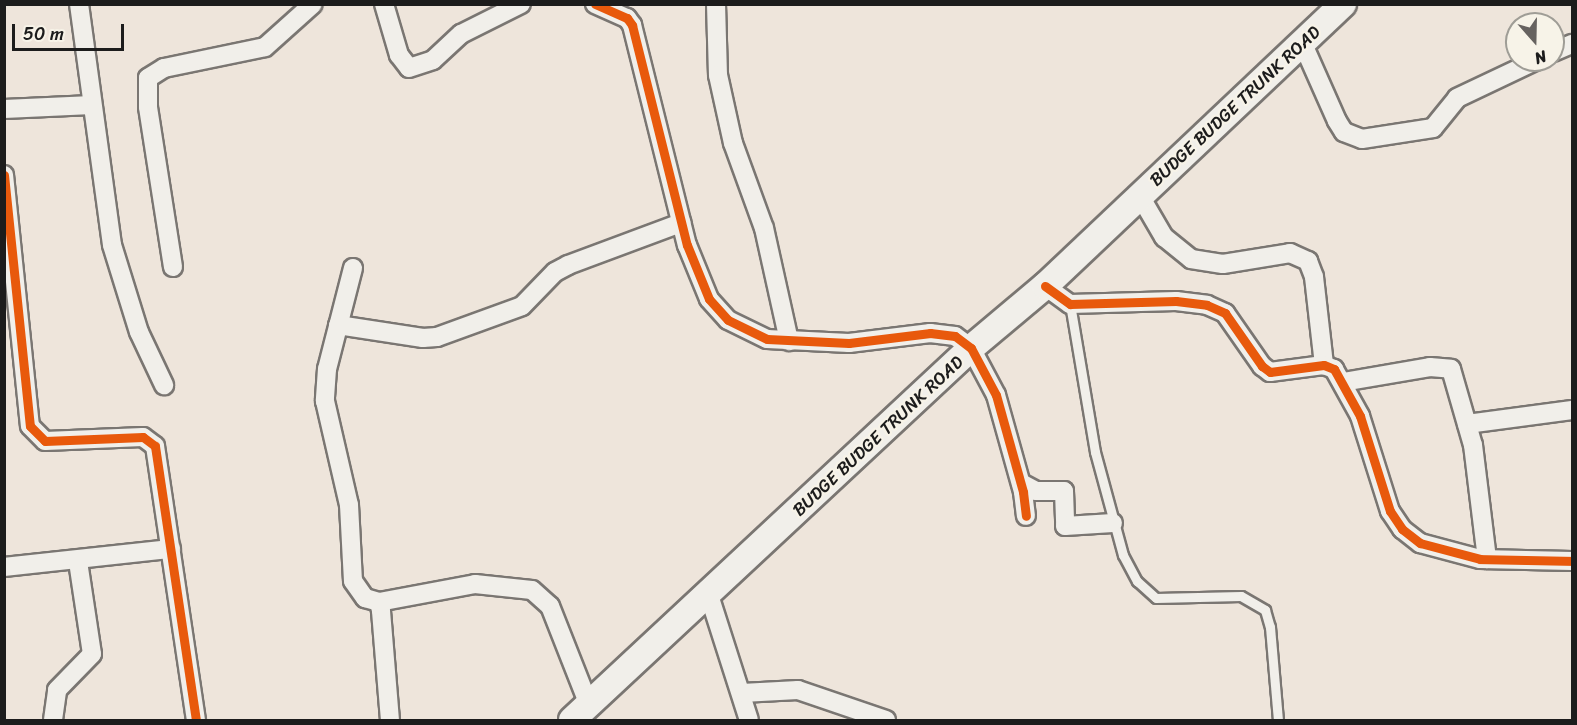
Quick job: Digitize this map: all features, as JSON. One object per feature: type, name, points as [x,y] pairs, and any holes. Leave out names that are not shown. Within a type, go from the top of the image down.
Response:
[{"type":"main road","name":"BUDGE BUDGE TRUNK ROAD","points":[[580,713],[971,348],[1045,286],[1342,4]]},
{"type":"street","points":[[79,4],[114,254],[139,332],[164,385]]},
{"type":"street","points":[[173,267],[151,130],[148,78],[164,68],[265,47],[313,4]]},
{"type":"street","points":[[384,4],[399,55],[409,68],[433,60],[461,34],[521,4]]},
{"type":"street","points":[[595,4],[627,18],[632,25],[681,223],[709,299],[722,313],[767,339],[849,343],[930,333],[955,336],[971,348],[996,395],[1021,483],[1026,516]]},
{"type":"street","points":[[716,4],[718,75],[733,143],[776,275],[789,341]]},
{"type":"street","points":[[1302,42],[1337,122],[1344,132],[1362,139],[1432,128],[1457,98],[1512,72]]},
{"type":"street","points":[[4,109],[92,105]]},
{"type":"street","points":[[4,175],[9,278],[30,426],[36,435],[56,442],[151,440],[155,446],[196,720]]},
{"type":"street","points":[[1140,196],[1164,237],[1191,260],[1223,264],[1290,253],[1308,261],[1314,277],[1324,364],[1343,382],[1360,416],[1390,511],[1402,529],[1420,543],[1450,554],[1487,559],[1572,561]]},
{"type":"street","points":[[338,325],[423,338],[437,337],[522,306],[555,272],[568,265],[681,223]]},
{"type":"street","points":[[352,268],[326,376],[327,417],[349,505],[353,581],[365,598],[379,602],[474,584],[532,590],[550,606],[580,713]]},
{"type":"street","points":[[1045,286],[1070,304],[1176,301],[1208,305],[1225,313],[1262,366],[1270,372],[1324,364]]},
{"type":"street","points":[[1343,382],[1444,366],[1454,376],[1467,424],[1487,559]]},
{"type":"street","points":[[1467,424],[1572,410]]},
{"type":"street","points":[[1021,483],[1036,491],[1064,491],[1065,526],[1113,523]]},
{"type":"street","points":[[4,567],[78,561],[171,549]]},
{"type":"street","points":[[53,720],[57,690],[92,654],[78,561]]},
{"type":"street","points":[[709,595],[749,720]]},
{"type":"street","points":[[379,602],[390,720]]},
{"type":"street","points":[[742,693],[798,690],[886,720]]},
{"type":"lane","points":[[1070,304],[1095,452],[1113,523],[1137,581],[1156,598],[1241,596],[1265,610],[1270,627],[1278,720]]},
{"type":"cycle path","points":[[595,4],[627,18],[632,25],[687,245],[709,299],[728,320],[767,339],[849,343],[930,333],[955,336],[971,348],[996,395],[1023,492],[1026,516]]},
{"type":"cycle path","points":[[4,175],[30,426],[45,441],[143,437],[155,446],[196,720]]},
{"type":"cycle path","points":[[1045,286],[1070,304],[1176,301],[1207,305],[1225,313],[1262,366],[1270,372],[1324,365],[1334,369],[1360,416],[1390,511],[1402,529],[1420,543],[1480,559],[1572,561]]}]
